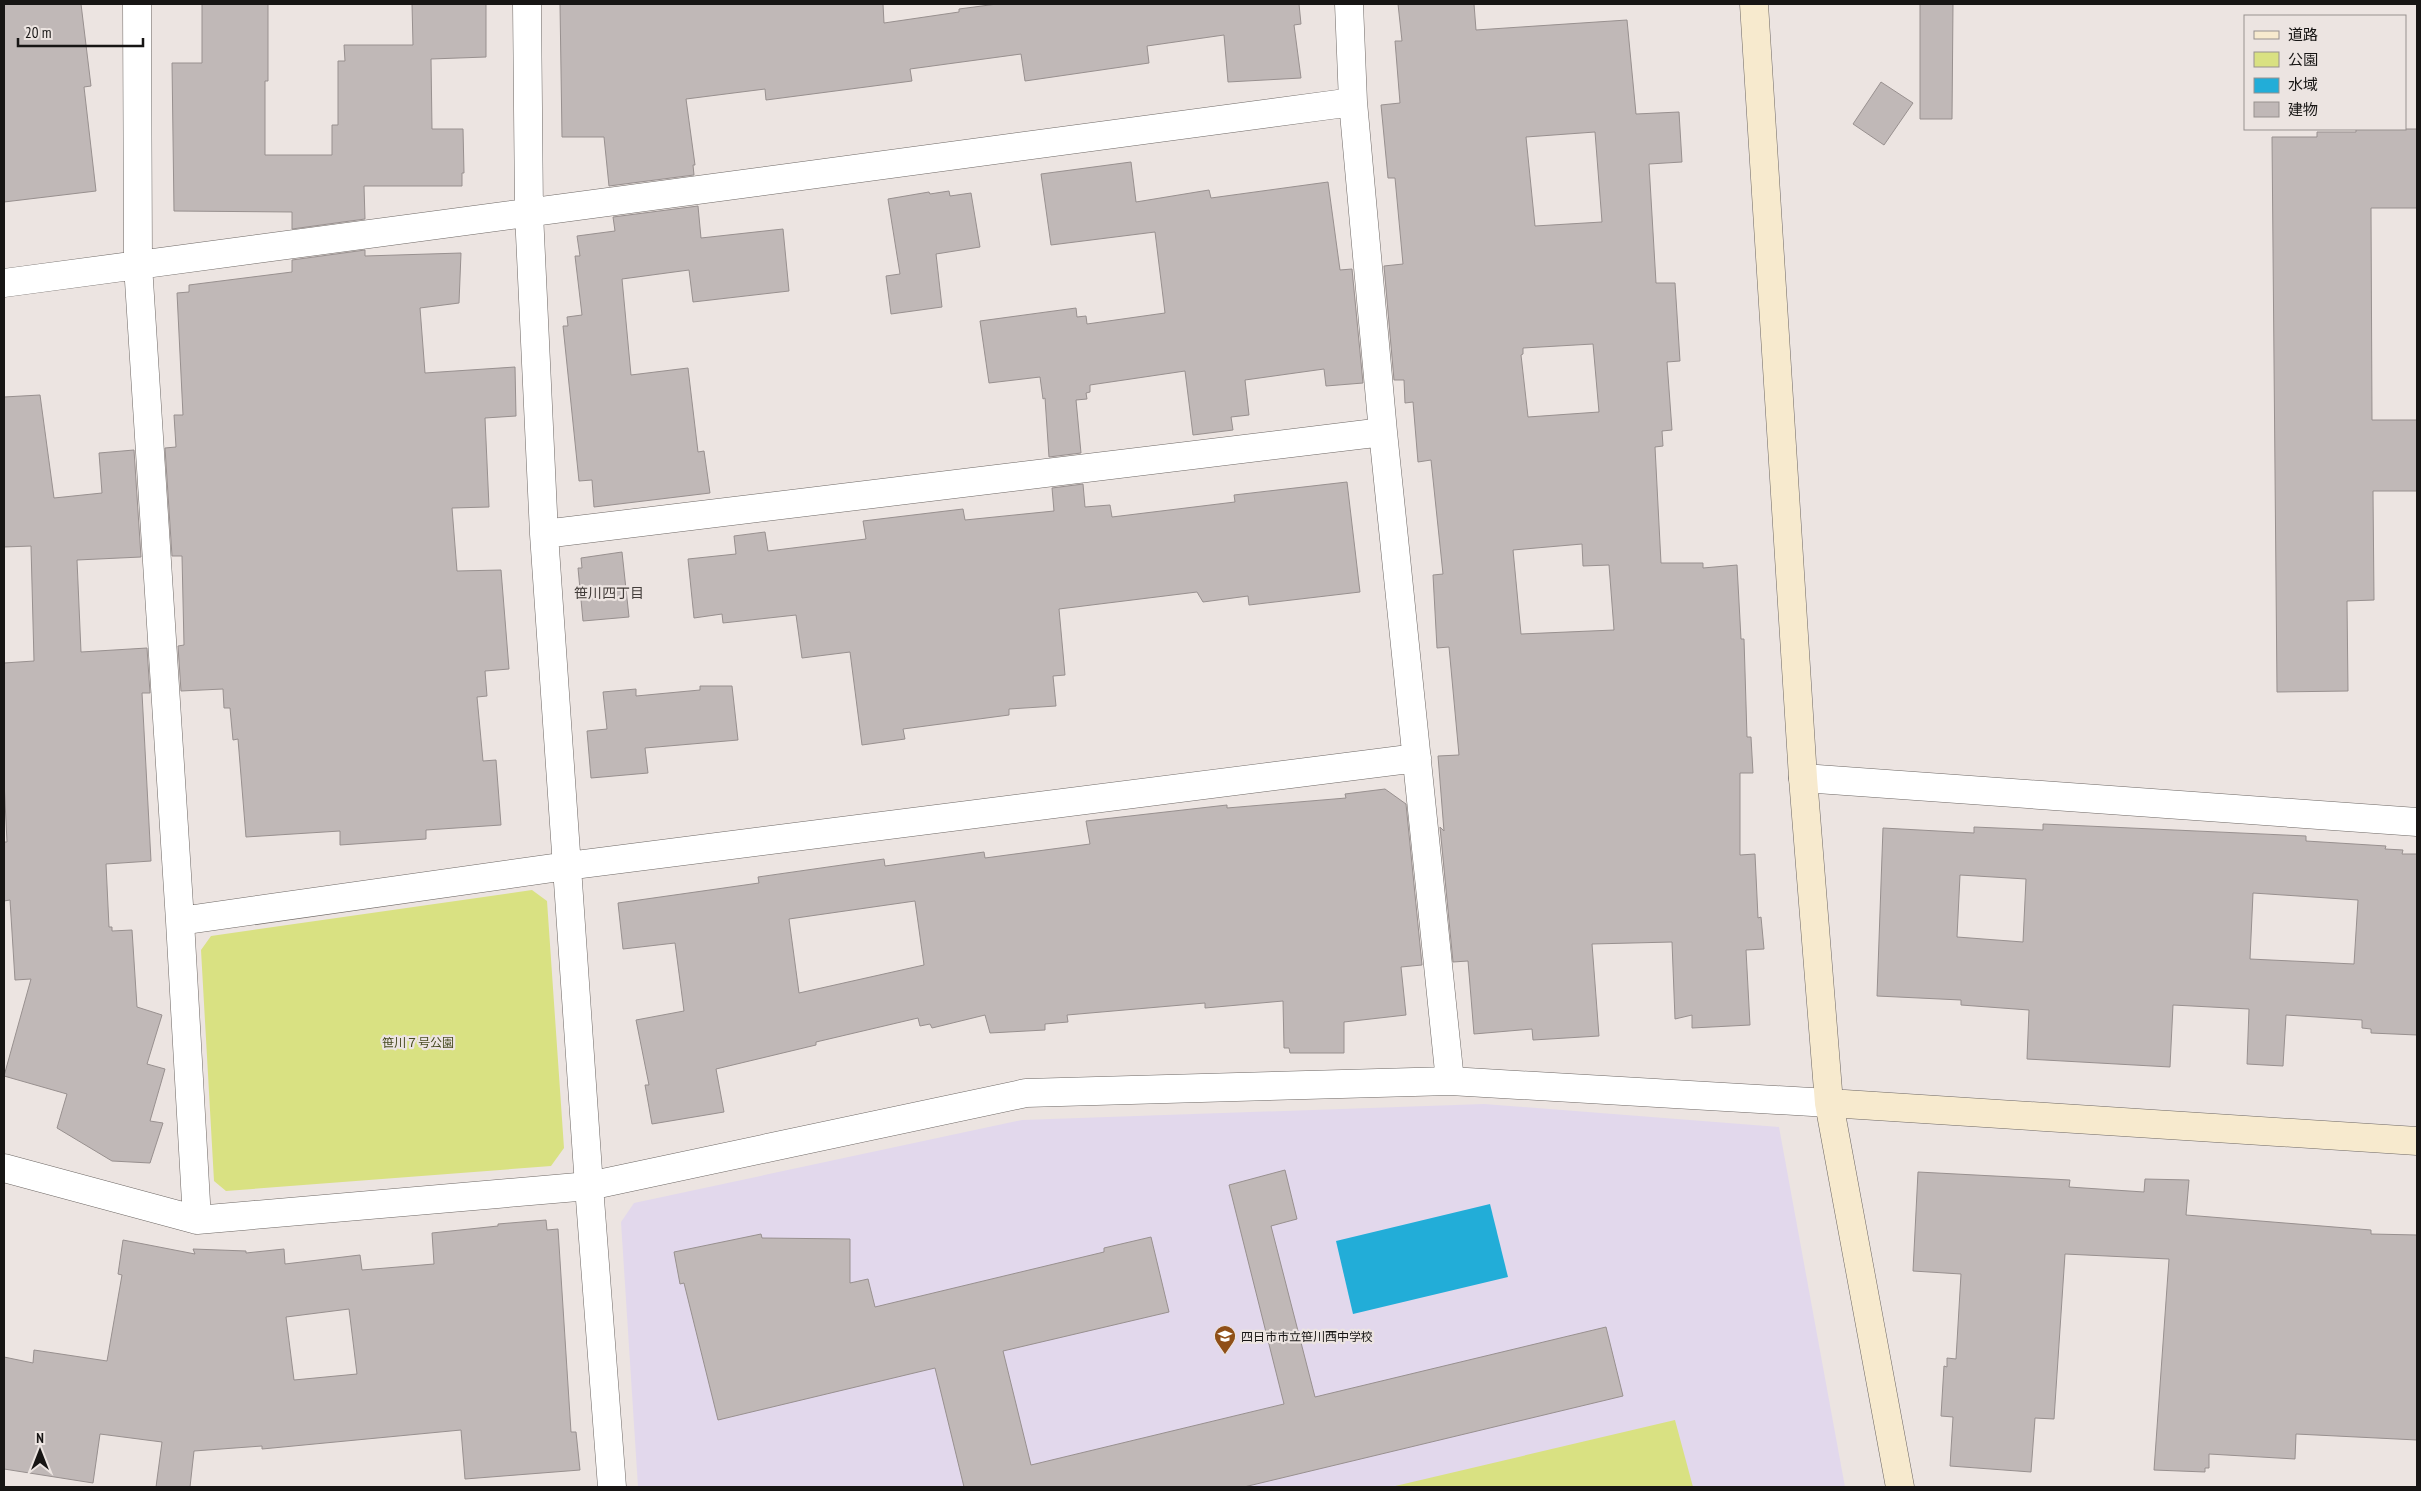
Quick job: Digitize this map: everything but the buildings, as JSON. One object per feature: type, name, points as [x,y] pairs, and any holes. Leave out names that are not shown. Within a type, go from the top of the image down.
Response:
[{"type":"street","points":[[137,4],[138,265],[197,1220]]},
{"type":"street","points":[[527,4],[528,213],[544,534],[589,1186],[612,1487]]},
{"type":"street","points":[[1349,4],[1354,102],[1383,432],[1450,1081]]},
{"type":"street","points":[[1754,4],[1803,778],[1829,1103],[1900,1487]]},
{"type":"street","points":[[4,284],[1354,102]]},
{"type":"street","points":[[544,534],[1383,432]]},
{"type":"street","points":[[180,921],[567,866],[1417,758]]},
{"type":"street","points":[[1803,778],[2417,822]]},
{"type":"street","points":[[4,1168],[197,1220],[589,1186],[1026,1093],[1450,1081],[2417,1140]]},
{"type":"shaded area","name":"四日市市立笹川西中学校","points":[[1484,1104],[1779,1127],[1845,1487],[638,1487],[621,1222],[634,1203],[1022,1120]]},
{"type":"green space","name":"笹川７号公園","points":[[532,890],[547,901],[564,1148],[551,1166],[226,1191],[214,1181],[201,950],[211,936]]},
{"type":"green space","points":[[1675,1420],[1693,1487],[1391,1487]]},
{"type":"water","points":[[1490,1204],[1508,1277],[1353,1314],[1336,1241]]},
{"type":"place","name":"四日市市立笹川西中学校","points":[[1225,1355]]},
{"type":"district","name":"笹川四丁目","points":[[609,593]]}]
